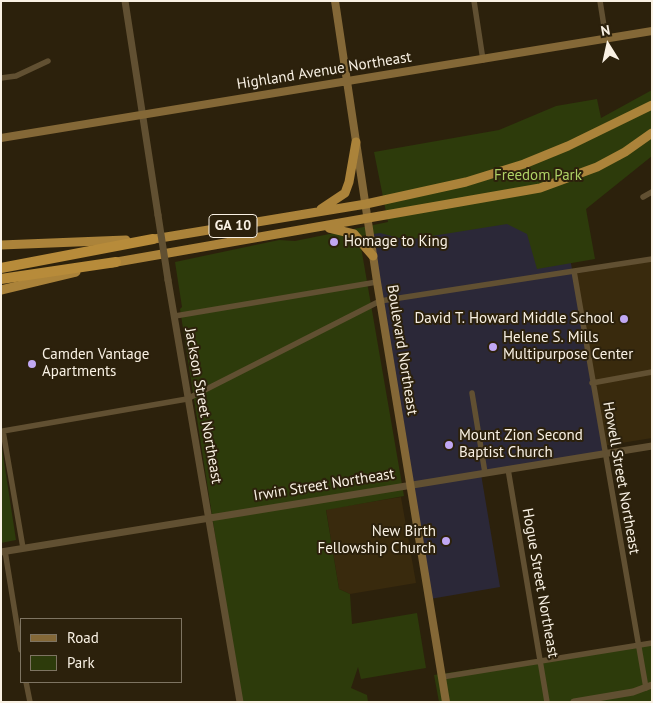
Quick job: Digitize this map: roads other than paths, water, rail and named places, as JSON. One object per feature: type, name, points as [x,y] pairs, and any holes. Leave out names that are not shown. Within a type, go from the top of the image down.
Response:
[{"type":"highway","name":"GA 10","points":[[1,245],[153,239],[366,204],[436,190],[524,164],[586,138],[652,105]]},
{"type":"highway","name":"GA 10","points":[[1,290],[116,262],[524,191],[558,183],[609,161],[652,133]]},
{"type":"highway","points":[[312,213],[345,193],[349,182],[356,142]]},
{"type":"highway","points":[[322,226],[354,234],[373,256]]},
{"type":"highway","points":[[1,268],[153,239]]},
{"type":"highway","points":[[1,278],[116,262]]},
{"type":"main road","name":"Boulevard Northeast","points":[[335,1],[380,301],[446,702]]},
{"type":"main road","name":"Highland Avenue Northeast","points":[[1,138],[652,31]]},
{"type":"street","name":"Jackson Street Northeast","points":[[125,1],[187,399],[240,702]]},
{"type":"street","points":[[474,1],[483,60]]},
{"type":"street","points":[[600,1],[606,39]]},
{"type":"street","points":[[1,78],[16,76],[48,61]]},
{"type":"street","points":[[644,197],[652,192]]},
{"type":"street","points":[[23,548],[3,431],[187,399],[380,301],[652,259]]},
{"type":"street","name":"Howell Street Northeast","points":[[574,271],[637,645],[649,687]]},
{"type":"street","points":[[175,316],[377,282]]},
{"type":"street","points":[[592,383],[652,372]]},
{"type":"street","points":[[472,393],[485,473]]},
{"type":"street","name":"Irwin Street Northeast","points":[[3,552],[652,446]]},
{"type":"street","name":"Hogue Street Northeast","points":[[508,469],[547,702]]},
{"type":"street","points":[[3,552],[20,645]]},
{"type":"street","points":[[442,677],[652,643]]},
{"type":"street","points":[[26,683],[30,702]]},
{"type":"street","points":[[574,702],[649,687]]},
{"type":"place","name":"Homage to King","points":[[334,242]]},
{"type":"place","name":"David T. Howard Middle School","points":[[624,319]]},
{"type":"place","name":"Helene S. Mills Multipurpose Center","points":[[493,347]]},
{"type":"place","name":"Camden Vantage Apartments","points":[[32,364]]},
{"type":"place","name":"Mount Zion Second Baptist Church","points":[[449,445]]},
{"type":"place","name":"New Birth Fellowship Church","points":[[446,541]]},
{"type":"park label","name":"Freedom Park","points":[[538,176]]}]
